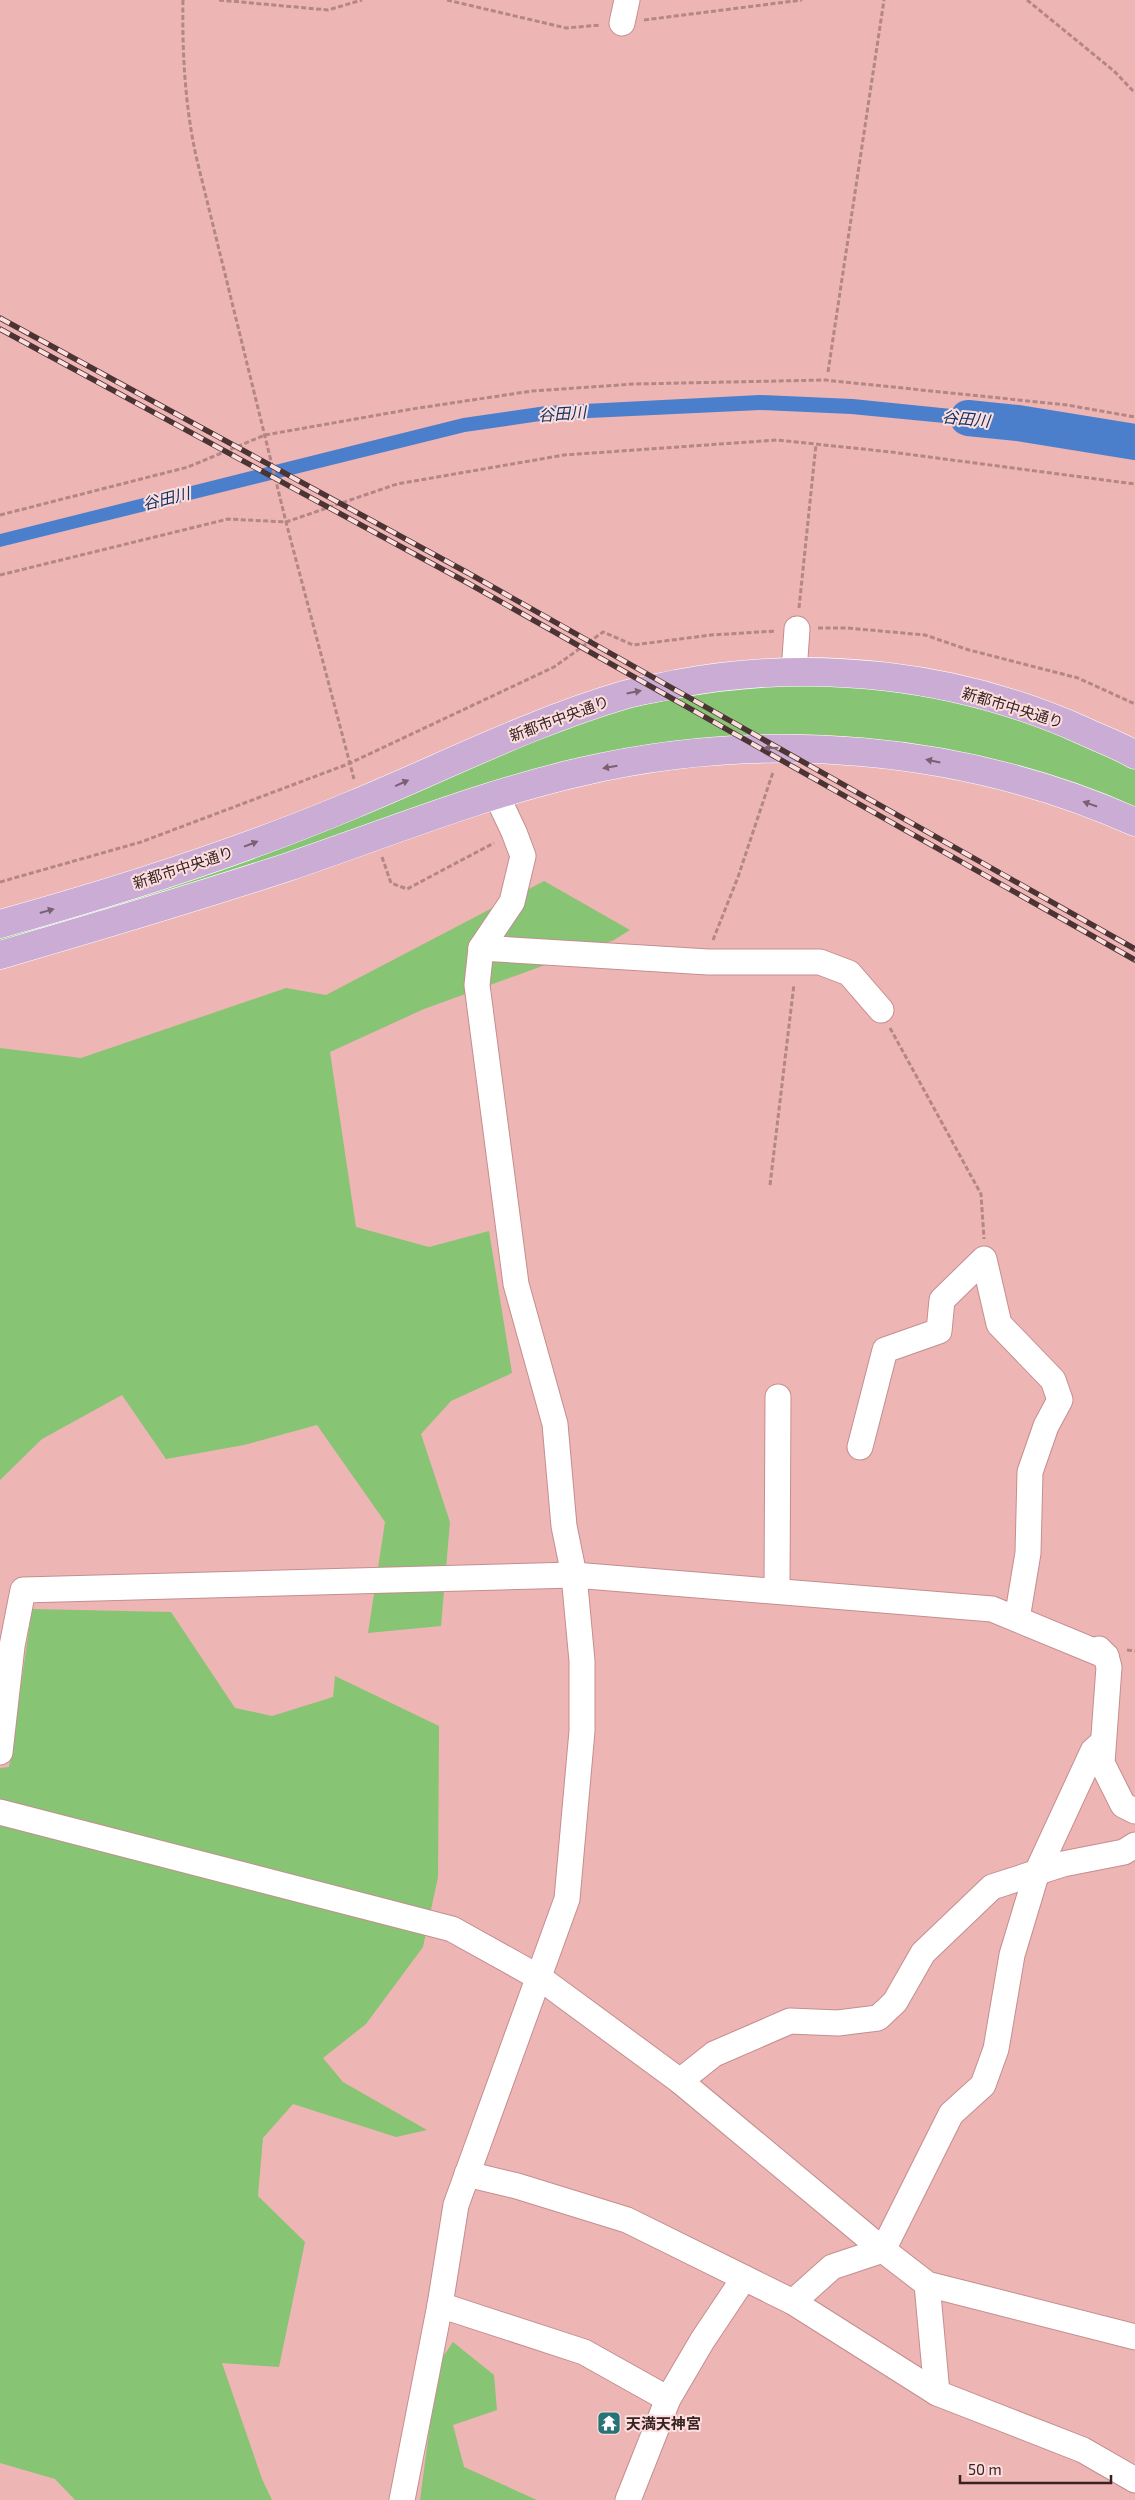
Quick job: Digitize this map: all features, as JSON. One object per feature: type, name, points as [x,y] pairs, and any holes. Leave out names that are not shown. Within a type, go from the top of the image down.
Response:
[{"type":"main road","name":"新都市中央通り","points":[[0,924],[55,909],[233,851],[352,806],[550,719],[627,694],[706,679],[825,671],[900,678],[982,694],[1047,715],[1135,755]]},
{"type":"main road","name":"新都市中央通り","points":[[0,955],[287,867],[496,794],[582,771],[719,749],[779,747],[926,759],[1020,780],[1112,812],[1135,822]]},
{"type":"street","points":[[794,672],[797,629]]},
{"type":"street","points":[[402,2500],[440,2305],[456,2205],[540,1978],[567,1899],[582,1731],[582,1661],[574,1575],[564,1526],[555,1424],[516,1284],[477,985],[481,948],[512,902],[523,856],[496,794]]},
{"type":"street","points":[[481,948],[708,962],[820,962],[849,973],[881,1010]]},
{"type":"street","points":[[860,1446],[885,1350],[939,1331],[942,1300],[984,1258]]},
{"type":"street","points":[[984,1258],[999,1324],[1053,1380],[1060,1400],[1046,1426],[1030,1472],[1028,1553],[1018,1619]]},
{"type":"street","points":[[777,1591],[778,1397]]},
{"type":"street","points":[[0,1752],[12,1646],[23,1590],[574,1575],[992,1609],[1102,1653],[1109,1667],[1102,1763],[1124,1805],[1135,1811]]},
{"type":"street","points":[[793,2302],[832,2267],[882,2250],[951,2114],[984,2085],[996,2049],[1012,1955],[1037,1872],[1093,1750],[1103,1742]]},
{"type":"street","points":[[0,1812],[452,1929],[540,1978],[680,2081],[882,2250],[927,2284],[1135,2337]]},
{"type":"street","points":[[680,2081],[714,2054],[790,2021],[838,2023],[878,2018],[895,2002],[923,1953],[992,1887],[1037,1872],[1124,1852],[1135,1844]]},
{"type":"street","points":[[467,2174],[517,2186],[627,2220],[793,2302],[937,2393],[1083,2450],[1135,2480]]},
{"type":"street","points":[[628,2500],[668,2399],[702,2341],[744,2278]]},
{"type":"street","points":[[927,2284],[937,2393]]},
{"type":"street","points":[[440,2305],[584,2352],[668,2399]]},
{"type":"path","points":[[183,0],[188,121],[286,522],[355,782]]},
{"type":"path","points":[[219,0],[328,10],[362,0]]},
{"type":"path","points":[[828,372],[884,0]]},
{"type":"path","points":[[1027,0],[1114,71],[1135,93]]},
{"type":"path","points":[[0,515],[188,467],[265,435],[412,409],[532,391],[634,384],[816,380],[1067,405],[1135,417]]},
{"type":"path","points":[[0,575],[228,519],[286,522],[397,484],[564,455],[777,440],[1135,484]]},
{"type":"path","points":[[797,629],[816,444]]},
{"type":"path","points":[[708,962],[708,952],[738,877],[772,776],[779,747]]},
{"type":"path","points":[[380,852],[391,883],[407,890],[514,832]]},
{"type":"path","points":[[770,1185],[796,962]]},
{"type":"path","points":[[881,1010],[981,1194],[984,1258]]},
{"type":"green space","points":[[762,684],[831,685],[899,690],[969,701],[1018,716],[1135,768],[1135,808],[1069,782],[997,761],[936,747],[844,736],[798,734],[717,738],[297,850],[0,943],[0,939],[130,900],[296,841],[495,756],[620,708]]},
{"type":"green space","points":[[544,881],[630,930],[614,940],[424,1009],[330,1052],[356,1227],[429,1247],[489,1231],[512,1373],[451,1401],[421,1434],[450,1522],[441,1626],[368,1633],[385,1522],[317,1425],[244,1445],[166,1459],[122,1395],[42,1439],[0,1480],[0,1048],[81,1058],[286,988],[326,995]]},
{"type":"green space","points":[[32,1609],[171,1612],[235,1708],[272,1716],[333,1697],[335,1676],[439,1726],[438,1877],[423,1947],[366,2024],[323,2058],[343,2082],[427,2130],[396,2137],[293,2104],[263,2138],[258,2196],[305,2242],[279,2367],[222,2363],[262,2479],[272,2500],[75,2500],[55,2479],[0,2463],[0,1768],[9,1767]]},
{"type":"green space","points":[[453,2342],[494,2375],[497,2410],[453,2425],[464,2467],[537,2500],[420,2500],[438,2364]]},
{"type":"water","points":[[760,395],[853,399],[1020,416],[1017,430],[851,414],[760,410],[547,420],[465,432],[0,547],[0,534],[463,418],[546,406]]},
{"type":"waterway","name":"谷田川","points":[[968,418],[1018,423],[1135,442]]},
{"type":"railway","points":[[0,318],[468,573],[1135,949]]},
{"type":"railway","points":[[0,329],[466,582],[1135,960]]},
{"type":"place","name":"天満天神宮","points":[[609,2423]]}]
